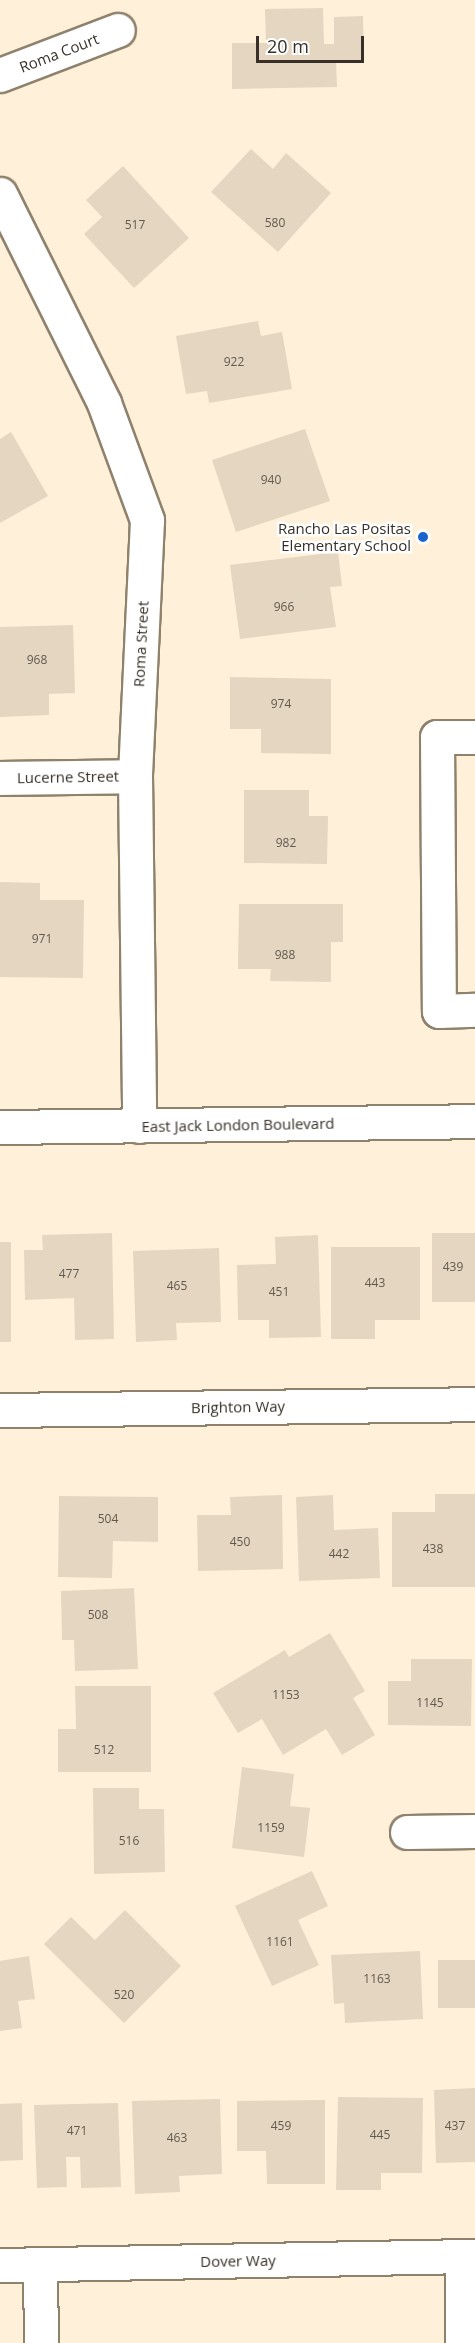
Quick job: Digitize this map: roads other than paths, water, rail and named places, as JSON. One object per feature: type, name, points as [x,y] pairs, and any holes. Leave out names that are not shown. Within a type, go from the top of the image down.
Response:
[{"type":"street","name":"Roma Court","points":[[0,75],[118,30]]},
{"type":"street","name":"Roma Street","points":[[0,194],[104,404],[147,520],[135,776],[139,1126]]},
{"type":"street","points":[[475,736],[437,737],[437,749],[440,1011],[475,1010]]},
{"type":"street","name":"Lucerne Street","points":[[0,778],[135,776]]},
{"type":"street","name":"East Jack London Boulevard","points":[[0,1127],[475,1121]]},
{"type":"street","name":"Brighton Way","points":[[0,1410],[475,1404]]},
{"type":"street","points":[[407,1832],[475,1831]]},
{"type":"street","points":[[462,2343],[469,2256]]},
{"type":"street","name":"Dover Way","points":[[0,2265],[469,2256]]},
{"type":"street","points":[[40,2265],[41,2343]]},
{"type":"place","name":"Rancho Las Positas Elementary School","points":[[423,537]]}]
